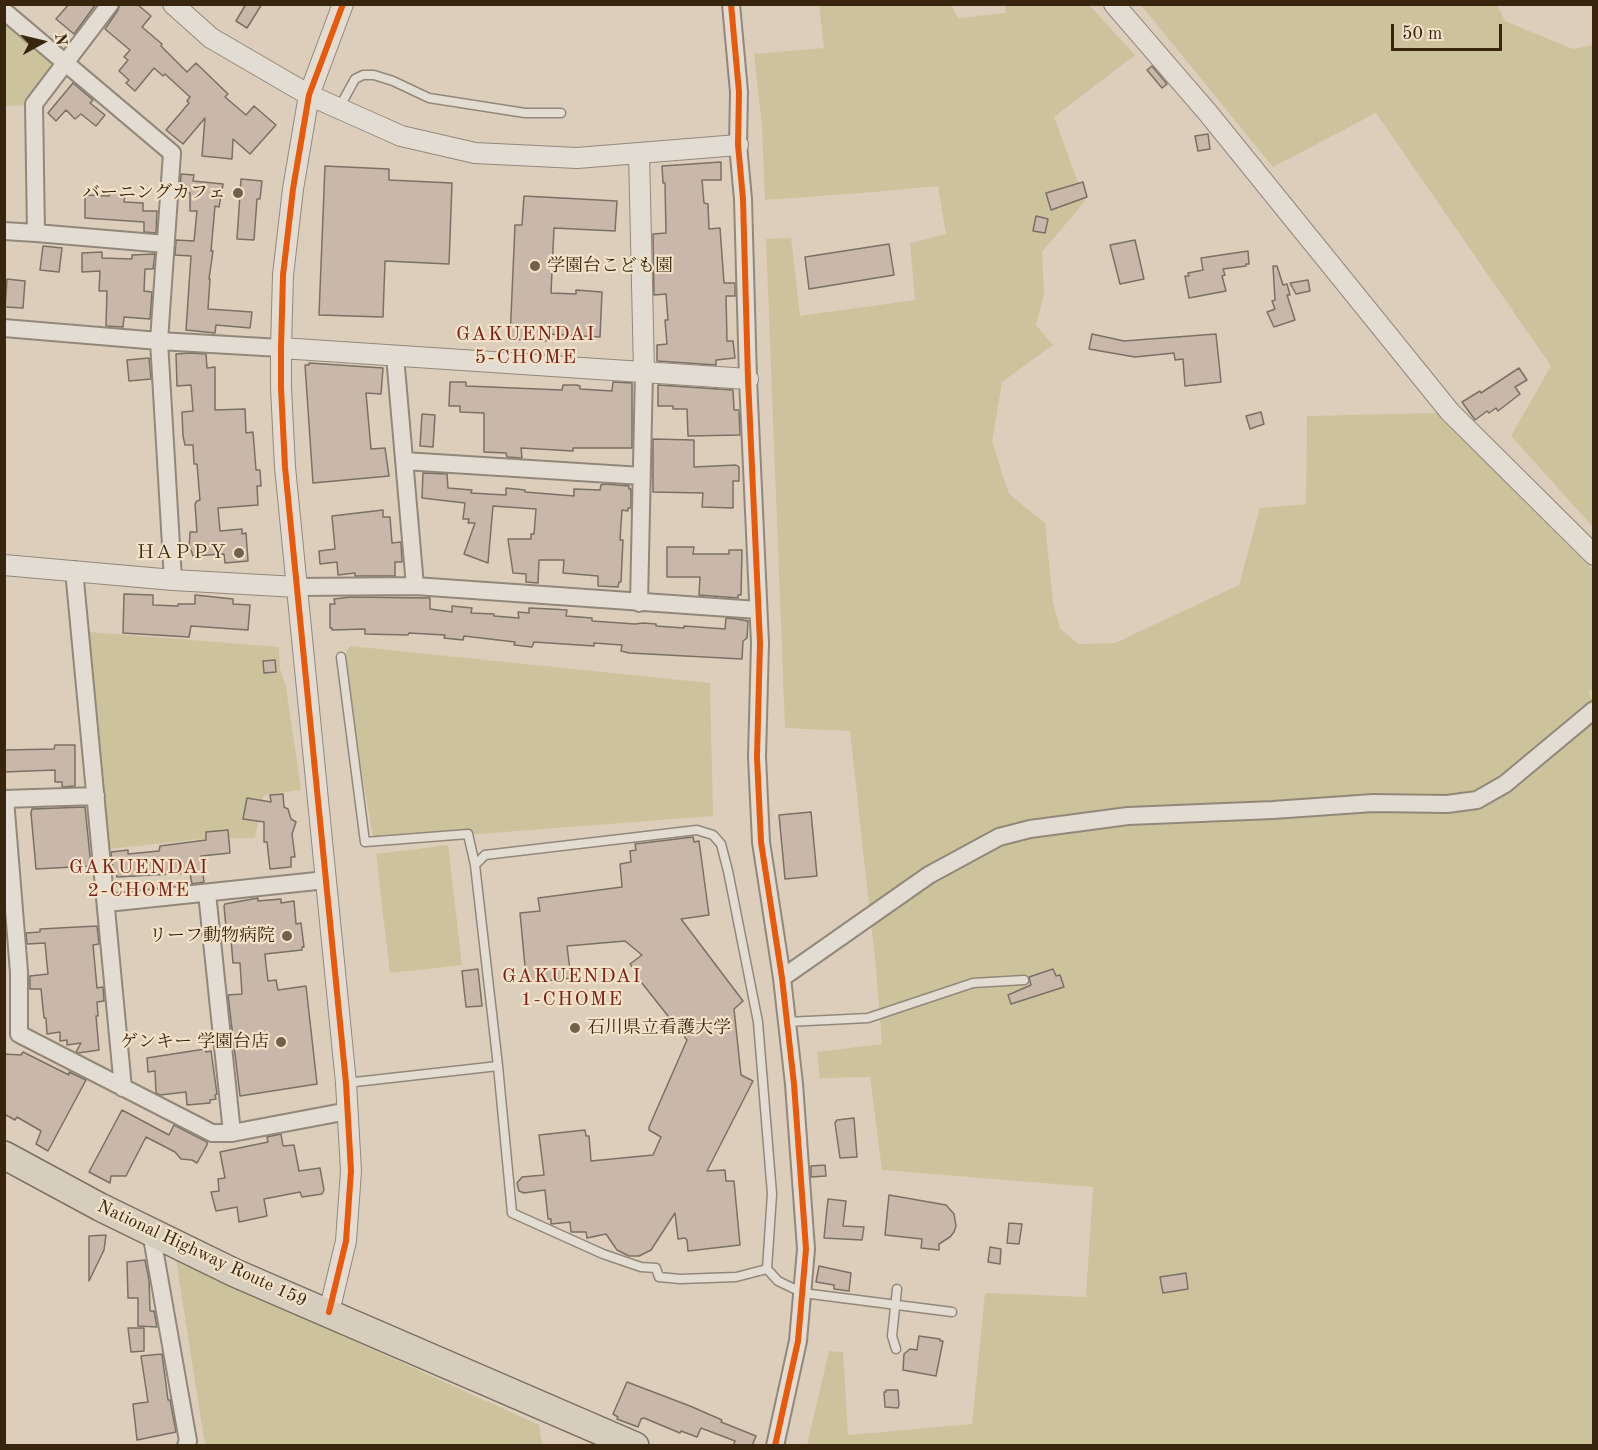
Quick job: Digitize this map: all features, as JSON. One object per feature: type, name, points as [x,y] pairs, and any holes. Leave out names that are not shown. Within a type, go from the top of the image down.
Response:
[{"type":"highway","name":"National Highway Route 159","points":[[4,1155],[100,1207],[235,1273],[329,1312],[621,1443]]},
{"type":"street","points":[[36,233],[34,104],[110,4]]},
{"type":"street","points":[[173,4],[211,38],[309,95],[401,136],[475,153],[577,158],[738,145]]},
{"type":"street","points":[[329,1312],[346,1240],[351,1171],[348,1111],[285,467],[280,388],[283,275],[292,189],[309,95],[343,4]]},
{"type":"street","points":[[731,4],[743,199],[748,380],[760,643],[757,757],[761,842],[782,978],[794,1084],[806,1249],[798,1341],[775,1446]]},
{"type":"street","points":[[1114,4],[1208,113],[1450,412],[1593,555]]},
{"type":"street","points":[[4,11],[172,153],[159,341],[172,580]]},
{"type":"street","points":[[639,153],[644,371],[639,603]]},
{"type":"street","points":[[4,231],[166,244]]},
{"type":"street","points":[[4,328],[159,341],[644,371],[748,380]]},
{"type":"street","points":[[395,356],[415,586]]},
{"type":"street","points":[[404,461],[642,476]]},
{"type":"street","points":[[4,565],[172,580],[297,587],[415,586],[758,610]]},
{"type":"street","points":[[74,570],[123,1088]]},
{"type":"street","points":[[782,978],[929,875],[999,837],[1030,829],[1128,816],[1373,803],[1447,804],[1477,800],[1505,784],[1593,710]]},
{"type":"street","points":[[96,796],[5,799],[12,971],[19,1034],[212,1133],[232,1133],[348,1111]]},
{"type":"street","points":[[107,903],[326,880]]},
{"type":"street","points":[[207,893],[232,1133]]},
{"type":"street","points":[[152,1232],[188,1441],[186,1446]]},
{"type":"lane","points":[[339,109],[356,79],[363,75],[374,75],[429,98],[525,113],[561,113]]},
{"type":"lane","points":[[340,657],[365,842],[468,834],[476,865],[512,1213],[603,1254],[641,1267],[656,1268],[659,1277],[680,1279],[736,1277],[767,1269]]},
{"type":"lane","points":[[476,865],[486,855],[697,830],[713,835],[721,844],[758,1022],[772,1194],[767,1269],[778,1281],[803,1293],[952,1312]]},
{"type":"lane","points":[[787,1022],[868,1018],[973,984],[1024,980]]},
{"type":"lane","points":[[346,1083],[498,1066]]},
{"type":"lane","points":[[897,1289],[892,1336],[897,1348]]},
{"type":"shaded area","points":[[1088,4],[1135,55],[1054,117],[1085,201],[1042,252],[1044,294],[1036,325],[1053,345],[1002,382],[992,442],[1009,494],[1045,523],[1053,602],[1060,628],[1078,644],[1115,643],[1239,585],[1260,508],[1306,504],[1307,416],[1439,413],[1593,570],[1594,688],[1588,692],[1594,703],[1593,1445],[807,1445],[829,1351],[843,1352],[848,1435],[972,1424],[985,1293],[1086,1297],[1093,1187],[882,1170],[870,1077],[820,1078],[817,1052],[882,1044],[850,731],[785,728],[766,239],[791,238],[800,316],[915,300],[910,243],[946,234],[938,186],[765,200],[762,127],[754,54],[824,48],[819,5],[951,5],[958,18],[1006,13],[1005,5]]},
{"type":"shaded area","points":[[1141,5],[1497,5],[1505,21],[1573,49],[1593,45],[1593,527],[1511,436],[1551,366],[1376,113],[1273,167]]},
{"type":"shaded area","points":[[4,23],[57,65],[27,105],[5,106]]},
{"type":"shaded area","points":[[89,632],[279,647],[280,669],[286,687],[301,790],[264,795],[255,838],[201,839],[109,849]]},
{"type":"shaded area","points":[[350,646],[710,683],[713,816],[374,842],[356,742],[346,652]]},
{"type":"shaded area","points":[[448,845],[462,965],[390,973],[376,854]]},
{"type":"shaded area","points":[[176,1260],[539,1425],[542,1445],[205,1445]]},
{"type":"building","points":[[69,4],[96,4],[74,34],[56,19]]},
{"type":"building","points":[[120,4],[137,4],[151,16],[142,27],[162,44],[161,46],[187,72],[196,63],[228,94],[225,97],[246,115],[254,106],[276,125],[250,154],[233,139],[232,159],[202,156],[205,118],[183,144],[166,130],[189,103],[187,101],[190,97],[165,74],[163,76],[154,68],[135,91],[126,83],[129,80],[119,71],[128,60],[124,57],[130,50],[105,29]]},
{"type":"building","points":[[246,4],[262,4],[247,28],[236,21]]},
{"type":"building","points":[[1152,66],[1167,84],[1162,88],[1147,70]]},
{"type":"building","points":[[73,83],[93,100],[90,103],[105,115],[96,126],[81,114],[75,119],[66,110],[56,121],[48,113]]},
{"type":"building","points":[[1208,134],[1210,149],[1198,151],[1195,136]]},
{"type":"building","points":[[721,162],[721,180],[702,180],[704,203],[708,204],[709,229],[720,228],[724,283],[735,283],[735,296],[726,296],[727,341],[733,341],[735,358],[716,360],[716,365],[657,361],[657,345],[667,344],[665,320],[668,320],[666,294],[654,295],[653,234],[666,233],[665,183],[663,183],[662,166]]},
{"type":"building","points":[[325,166],[389,169],[389,180],[452,183],[449,264],[385,261],[383,317],[319,315]]},
{"type":"building","points":[[181,174],[194,175],[193,181],[223,184],[219,207],[215,206],[208,309],[252,312],[250,328],[216,325],[215,333],[186,330],[191,256],[175,255],[176,240],[194,241],[197,211],[190,211],[190,193],[180,192]]},
{"type":"building","points":[[241,179],[262,181],[260,199],[257,199],[254,240],[237,239]]},
{"type":"building","points":[[1083,182],[1087,197],[1051,210],[1046,193]]},
{"type":"building","points":[[110,193],[125,194],[124,202],[143,203],[143,211],[157,211],[156,233],[144,232],[144,222],[85,218],[85,195],[109,196]]},
{"type":"building","points":[[524,196],[617,201],[615,231],[554,228],[551,293],[576,294],[576,290],[602,292],[600,337],[548,334],[547,341],[510,339],[515,225],[522,225]]},
{"type":"building","points":[[1036,216],[1048,219],[1045,233],[1033,231]]},
{"type":"building","points":[[1135,240],[1144,279],[1120,284],[1110,245]]},
{"type":"building","points":[[889,244],[894,275],[809,289],[805,257]]},
{"type":"building","points":[[43,246],[62,248],[59,272],[40,270]]},
{"type":"building","points":[[1248,251],[1249,264],[1223,269],[1225,275],[1222,276],[1226,291],[1189,298],[1185,276],[1189,276],[1188,273],[1203,270],[1201,258]]},
{"type":"building","points":[[102,252],[102,258],[132,259],[132,255],[155,254],[153,269],[145,269],[144,291],[152,292],[150,319],[124,317],[123,327],[106,326],[107,291],[99,291],[100,271],[82,272],[82,253]]},
{"type":"building","points":[[1273,266],[1277,266],[1283,285],[1287,284],[1290,295],[1287,295],[1295,320],[1274,327],[1267,312],[1275,309],[1272,301],[1275,300]]},
{"type":"building","points":[[7,279],[25,281],[23,308],[5,307]]},
{"type":"building","points":[[1308,280],[1310,291],[1296,294],[1290,283]]},
{"type":"building","points":[[1092,334],[1124,341],[1216,334],[1221,382],[1185,386],[1183,359],[1175,360],[1174,353],[1135,357],[1089,349]]},
{"type":"building","points":[[176,354],[206,354],[207,368],[215,367],[215,410],[245,409],[246,433],[253,432],[256,470],[260,470],[261,486],[257,486],[258,505],[218,508],[220,531],[242,529],[242,534],[246,533],[248,561],[225,563],[224,554],[193,556],[189,550],[190,532],[197,532],[195,504],[200,500],[193,445],[185,445],[183,436],[182,412],[193,411],[191,385],[177,386]]},
{"type":"building","points":[[149,358],[151,379],[129,381],[127,360]]},
{"type":"building","points":[[309,363],[383,368],[381,394],[366,393],[371,449],[385,448],[389,476],[313,483],[305,365]]},
{"type":"building","points":[[1519,368],[1527,380],[1515,387],[1520,394],[1498,411],[1496,408],[1489,413],[1487,411],[1475,420],[1462,402],[1480,391],[1481,393]]},
{"type":"building","points":[[450,382],[466,382],[466,386],[562,390],[563,385],[577,385],[580,389],[612,391],[613,382],[632,383],[632,448],[573,448],[573,451],[521,448],[522,458],[507,457],[506,453],[484,452],[484,413],[460,412],[460,406],[449,406]]},
{"type":"building","points":[[658,385],[733,390],[734,410],[739,410],[740,435],[688,436],[687,409],[658,406]]},
{"type":"building","points":[[1261,412],[1264,424],[1250,429],[1246,416]]},
{"type":"building","points":[[422,414],[435,415],[433,447],[420,446]]},
{"type":"building","points":[[653,439],[694,440],[694,467],[736,465],[739,467],[739,481],[733,481],[733,508],[702,507],[703,493],[653,492]]},
{"type":"building","points":[[423,473],[447,474],[448,488],[472,490],[471,493],[506,495],[506,488],[574,496],[574,489],[600,490],[601,485],[604,484],[629,486],[631,508],[628,508],[628,511],[622,510],[621,582],[618,587],[598,586],[598,576],[563,573],[564,560],[539,560],[538,583],[526,582],[526,574],[513,573],[508,539],[531,539],[531,534],[534,534],[536,509],[493,506],[488,563],[464,554],[475,523],[468,523],[469,519],[463,519],[465,503],[422,498]]},
{"type":"building","points":[[383,510],[383,517],[390,517],[392,543],[401,542],[402,562],[395,562],[395,576],[355,576],[355,573],[338,575],[337,562],[320,564],[319,551],[335,549],[332,516]]},
{"type":"building","points":[[667,547],[694,547],[693,554],[729,554],[729,550],[742,550],[741,595],[738,595],[738,598],[699,595],[700,577],[667,577]]},
{"type":"building","points":[[124,594],[153,595],[153,605],[195,604],[195,595],[233,599],[233,604],[250,605],[248,630],[191,626],[189,637],[123,633]]},
{"type":"building","points":[[351,597],[430,598],[430,609],[452,612],[452,606],[472,608],[471,613],[519,618],[518,612],[529,613],[529,608],[567,610],[566,616],[592,618],[592,621],[643,623],[684,628],[684,626],[725,629],[726,618],[737,619],[748,621],[747,638],[743,641],[742,659],[629,653],[621,651],[622,645],[594,643],[594,646],[534,642],[532,647],[514,645],[515,642],[464,636],[463,640],[444,638],[445,635],[365,634],[365,629],[332,630],[330,628],[330,604],[335,604],[334,599]]},
{"type":"building","points":[[275,660],[276,672],[264,673],[263,661]]},
{"type":"building","points":[[55,745],[75,745],[75,786],[62,787],[62,782],[55,782],[55,770],[4,772],[4,750],[54,749]]},
{"type":"building","points":[[283,794],[284,807],[288,809],[291,819],[296,822],[292,834],[295,857],[291,857],[291,867],[270,869],[267,842],[264,842],[264,822],[243,819],[247,798],[271,802],[270,795]]},
{"type":"building","points":[[85,807],[91,866],[36,869],[32,809]]},
{"type":"building","points":[[811,812],[817,876],[785,879],[779,815]]},
{"type":"building","points":[[228,830],[230,853],[201,856],[204,882],[192,884],[190,873],[117,877],[116,873],[113,873],[111,852],[128,850],[128,854],[159,851],[160,846],[206,840],[206,832]]},
{"type":"building","points":[[693,837],[694,842],[699,841],[709,915],[681,919],[743,1001],[734,1009],[741,1075],[753,1081],[707,1171],[725,1170],[726,1181],[734,1181],[740,1245],[688,1251],[687,1240],[678,1239],[675,1213],[651,1250],[639,1256],[629,1256],[617,1250],[606,1234],[587,1238],[586,1232],[571,1232],[570,1222],[551,1224],[551,1219],[548,1219],[545,1190],[524,1193],[519,1191],[517,1183],[522,1177],[544,1175],[539,1135],[585,1130],[586,1136],[589,1136],[591,1161],[653,1155],[661,1137],[649,1130],[649,1127],[687,1040],[634,973],[636,972],[630,964],[642,955],[625,941],[567,946],[571,978],[529,983],[529,976],[526,977],[520,913],[540,911],[538,898],[622,887],[620,864],[631,862],[630,851],[636,850],[635,844]]},
{"type":"building","points":[[258,898],[258,901],[281,899],[281,903],[294,901],[296,924],[301,923],[304,947],[302,950],[265,954],[266,965],[268,981],[276,980],[278,990],[306,986],[317,1084],[240,1096],[228,995],[242,994],[240,963],[233,963],[230,927],[226,927],[224,906]]},
{"type":"building","points":[[97,926],[99,944],[93,945],[97,988],[103,987],[104,1001],[97,1002],[99,1050],[78,1053],[76,1052],[81,1043],[67,1045],[67,1040],[60,1041],[60,1032],[47,1034],[41,989],[30,989],[30,976],[48,974],[45,943],[27,944],[26,933],[40,932],[40,929]]},
{"type":"building","points":[[478,969],[482,1006],[466,1007],[462,971]]},
{"type":"building","points":[[1053,969],[1056,976],[1060,975],[1064,987],[1011,1004],[1008,995],[1031,985],[1029,977]]},
{"type":"building","points":[[205,1049],[206,1052],[211,1051],[216,1099],[210,1100],[210,1103],[187,1105],[186,1092],[160,1095],[156,1093],[155,1071],[148,1072],[147,1058]]},
{"type":"building","points":[[23,1052],[69,1075],[69,1072],[86,1080],[48,1151],[36,1144],[41,1131],[17,1117],[15,1120],[4,1114],[4,1054],[21,1055]]},
{"type":"building","points":[[122,1110],[169,1135],[174,1125],[207,1142],[207,1145],[197,1163],[181,1159],[175,1152],[146,1137],[126,1176],[111,1176],[110,1183],[89,1172]]},
{"type":"building","points":[[854,1118],[857,1157],[840,1158],[835,1123],[837,1120]]},
{"type":"building","points":[[281,1134],[283,1146],[294,1145],[299,1171],[320,1168],[324,1190],[322,1194],[302,1197],[300,1192],[264,1199],[267,1216],[239,1222],[237,1207],[216,1211],[211,1192],[219,1191],[218,1179],[225,1178],[220,1152],[268,1142],[267,1137]]},
{"type":"building","points":[[825,1165],[826,1176],[811,1177],[811,1166]]},
{"type":"building","points":[[889,1195],[946,1205],[954,1214],[956,1226],[954,1232],[939,1244],[939,1250],[921,1248],[922,1239],[885,1235]]},
{"type":"building","points":[[828,1199],[846,1201],[843,1226],[864,1227],[862,1240],[824,1238]]},
{"type":"building","points":[[1009,1223],[1022,1224],[1019,1244],[1007,1243]]},
{"type":"building","points":[[106,1235],[104,1250],[89,1281],[89,1236]]},
{"type":"building","points":[[990,1247],[1001,1249],[1000,1264],[988,1262]]},
{"type":"building","points":[[145,1260],[149,1280],[150,1311],[154,1311],[157,1327],[138,1326],[138,1298],[128,1298],[127,1262]]},
{"type":"building","points":[[819,1266],[851,1273],[849,1291],[834,1289],[834,1285],[816,1282]]},
{"type":"building","points":[[1186,1273],[1188,1289],[1163,1293],[1160,1277]]},
{"type":"building","points":[[128,1328],[144,1328],[144,1351],[131,1352]]},
{"type":"building","points":[[919,1336],[943,1341],[936,1376],[903,1370],[904,1354],[910,1349],[917,1350]]},
{"type":"building","points":[[162,1354],[168,1400],[170,1400],[176,1432],[137,1440],[133,1404],[148,1402],[141,1356]]},
{"type":"building","points":[[627,1382],[690,1406],[756,1436],[752,1446],[733,1446],[735,1441],[701,1428],[697,1437],[681,1431],[680,1433],[644,1418],[641,1419],[638,1427],[617,1419],[618,1417],[613,1414]]},
{"type":"building","points":[[898,1390],[898,1408],[885,1407],[884,1392]]},
{"type":"cycle path","points":[[329,1312],[346,1241],[351,1171],[346,1083],[285,467],[281,348],[283,275],[293,189],[309,95],[343,4]]},
{"type":"cycle path","points":[[731,4],[739,92],[738,145],[743,199],[748,379],[760,643],[757,757],[761,842],[782,978],[794,1084],[806,1249],[798,1341],[775,1446]]},
{"type":"place","name":"バーニングカフェ","points":[[238,193]]},
{"type":"place","name":"学園台こども園","points":[[535,266]]},
{"type":"place","name":"ＨＡＰＰＹ","points":[[239,553]]},
{"type":"place","name":"リーフ動物病院","points":[[287,936]]},
{"type":"place","name":"石川県立看護大学","points":[[575,1028]]},
{"type":"place","name":"ゲンキー 学園台店","points":[[281,1042]]},
{"type":"district","name":"GAKUENDAI 5-CHOME","points":[[526,346]]},
{"type":"district","name":"GAKUENDAI 2-CHOME","points":[[139,880]]},
{"type":"district","name":"GAKUENDAI 1-CHOME","points":[[572,988]]}]
